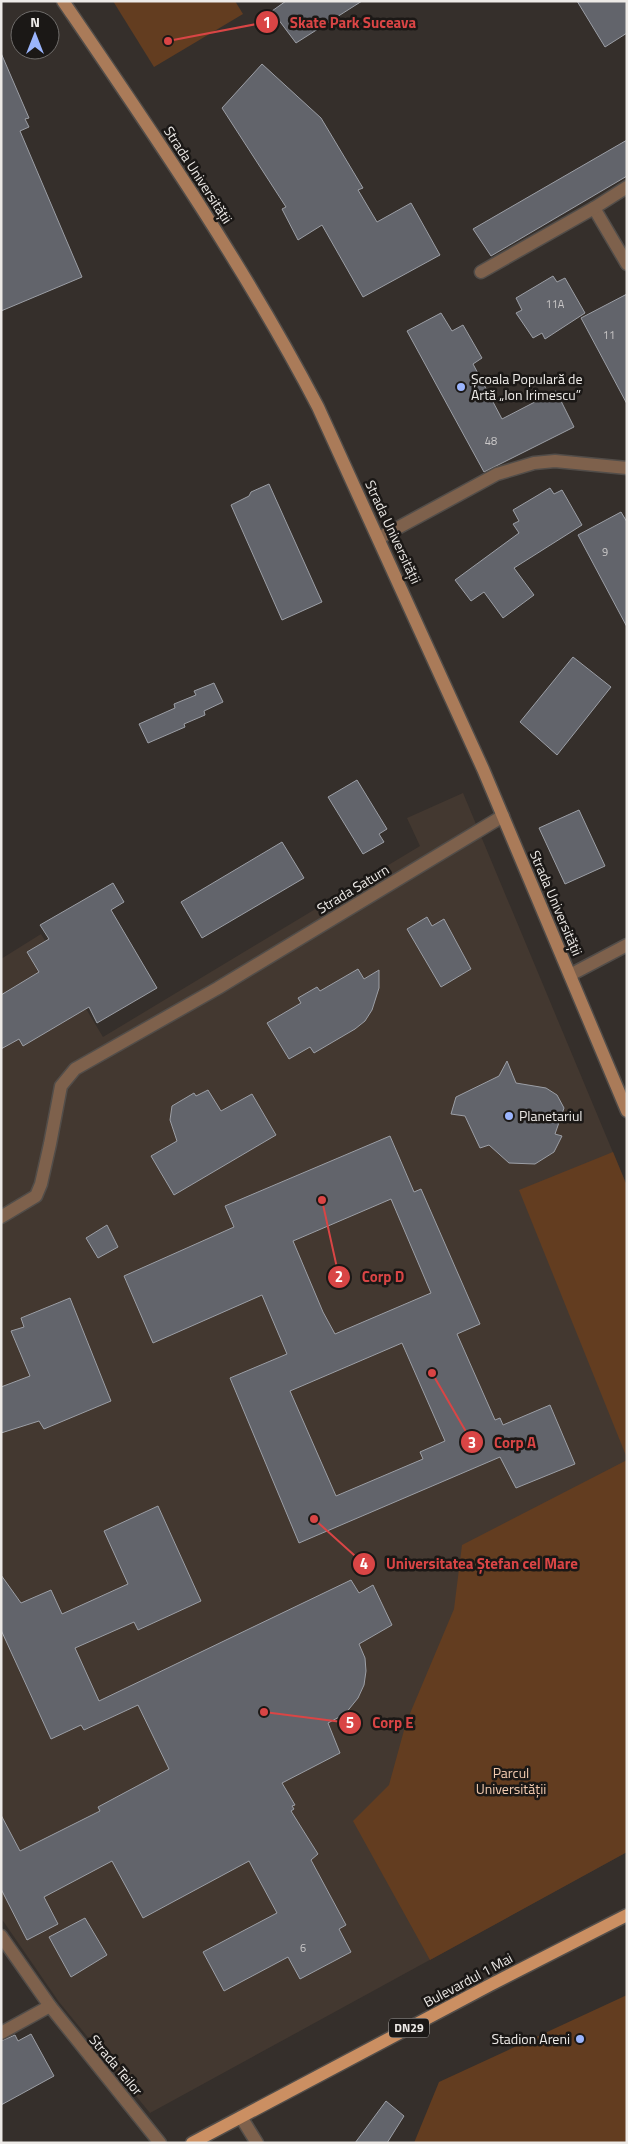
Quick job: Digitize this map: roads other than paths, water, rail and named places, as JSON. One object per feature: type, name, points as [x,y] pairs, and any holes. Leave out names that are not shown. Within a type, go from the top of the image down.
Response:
[{"type":"main road","name":"Bulevardul 1 Mai","points":[[192,2143],[627,1915]]},
{"type":"street","name":"Strada Universității","points":[[63,1],[215,229],[255,294],[318,407],[504,816],[627,1111]]},
{"type":"street","points":[[481,272],[594,208],[627,187]]},
{"type":"street","points":[[594,208],[627,264]]},
{"type":"street","points":[[379,538],[497,474],[534,463],[555,461],[627,468]]},
{"type":"street","name":"Strada Saturn","points":[[1,1216],[36,1196],[41,1184],[61,1086],[74,1069],[218,988],[504,816]]},
{"type":"street","points":[[570,974],[627,945]]},
{"type":"street","name":"Strada Teilor","points":[[1,1936],[50,2006],[160,2143]]},
{"type":"street","points":[[1,2033],[50,2006]]},
{"type":"street","points":[[241,2117],[257,2143]]},
{"type":"place","name":"Skate Park Suceava","points":[[168,41]]},
{"type":"place","name":"Școala Populară de Artă „Ion Irimescu”","points":[[461,387]]},
{"type":"place","name":"Planetariul","points":[[509,1116]]},
{"type":"place","name":"Corp D","points":[[322,1200]]},
{"type":"place","name":"Corp A","points":[[432,1373]]},
{"type":"place","name":"Universitatea Ștefan cel Mare","points":[[314,1519]]},
{"type":"place","name":"Corp E","points":[[264,1712]]},
{"type":"place","name":"Stadion Areni","points":[[580,2039]]},
{"type":"park label","name":"Parcul Universității","points":[[511,1782]]}]
